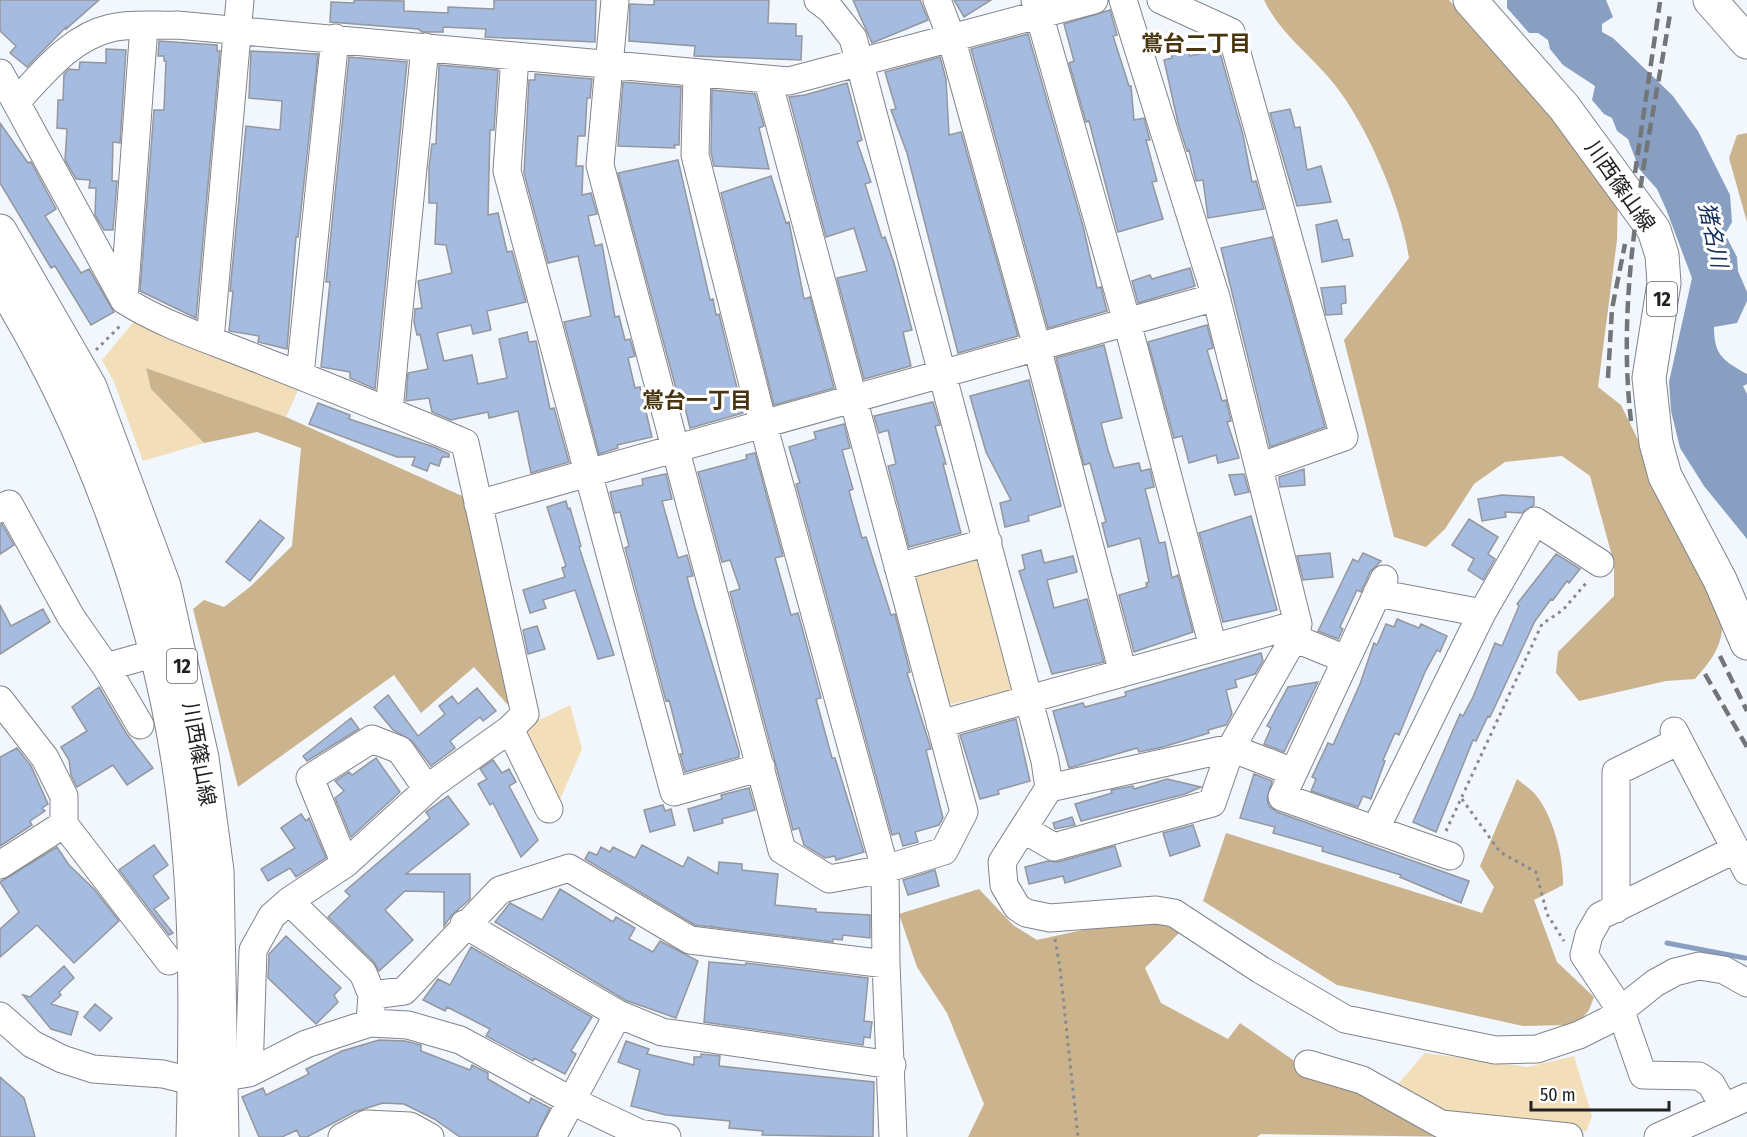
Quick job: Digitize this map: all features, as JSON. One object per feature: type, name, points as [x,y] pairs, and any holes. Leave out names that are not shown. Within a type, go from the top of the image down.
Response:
[{"type":"main road","name":"川西篠山線","points":[[1470,0],[1564,107],[1654,230],[1662,255],[1664,283],[1649,378],[1656,443],[1665,476],[1720,580],[1747,643]]},
{"type":"main road","points":[[1710,0],[1747,42]]},
{"type":"main road","name":"川西篠山線","points":[[0,231],[90,387],[164,586],[167,650]]},
{"type":"main road","name":"川西篠山線","points":[[0,281],[28,326],[75,421],[167,650],[202,758],[217,871],[222,1137]]},
{"type":"main road","name":"川西篠山線","points":[[193,1137],[222,1078]]},
{"type":"street","points":[[210,340],[240,0]]},
{"type":"street","points":[[615,0],[600,165],[782,850],[829,879],[885,869],[944,851],[964,812],[768,81]]},
{"type":"street","points":[[818,0],[831,10],[853,38],[860,61],[1029,698],[1049,788],[1002,862],[1004,885],[1017,907],[1026,913],[1050,918],[1156,910],[1174,913],[1261,970],[1345,1019],[1495,1050],[1537,1049],[1579,1035],[1607,1021],[1655,983],[1675,972],[1699,966],[1724,970],[1746,977]]},
{"type":"street","points":[[937,0],[951,37],[1037,347],[1123,673]]},
{"type":"street","points":[[16,102],[53,63],[82,39],[111,28],[177,25],[335,38],[697,75],[789,81],[951,37],[1037,7],[1094,0]]},
{"type":"street","points":[[1023,829],[1054,847],[1212,803],[1231,748],[1296,631],[1259,467],[1216,297],[1124,0]]},
{"type":"street","points":[[1161,0],[1231,32],[1344,437],[1259,467]]},
{"type":"street","points":[[1037,7],[1127,322],[1213,647]]},
{"type":"street","points":[[130,304],[144,26]]},
{"type":"street","points":[[300,375],[335,38]]},
{"type":"street","points":[[389,410],[424,47]]},
{"type":"street","points":[[515,57],[507,171],[586,473],[674,792],[761,767]]},
{"type":"street","points":[[0,73],[130,304],[210,340],[389,410],[465,444],[525,714],[510,729],[427,789],[345,864],[289,901],[272,916],[253,950],[222,1078]]},
{"type":"street","points":[[697,75],[695,154],[764,424],[885,869],[886,964],[894,1137]]},
{"type":"street","points":[[478,504],[1216,297]]},
{"type":"street","points":[[0,509],[9,504],[71,617],[106,667],[140,724]]},
{"type":"street","points":[[1375,830],[1482,613],[1535,521],[1600,563]]},
{"type":"street","points":[[898,567],[988,542]]},
{"type":"street","points":[[1444,853],[1282,797],[1345,658],[1381,586],[1482,613]]},
{"type":"street","points":[[940,724],[1213,647],[1296,631],[1345,658]]},
{"type":"street","points":[[106,667],[167,650]]},
{"type":"street","points":[[0,700],[45,758],[64,796],[64,824],[169,961]]},
{"type":"street","points":[[510,729],[549,809]]},
{"type":"street","points":[[1616,909],[1616,772],[1676,736],[1742,860],[1600,916],[1589,935],[1584,955],[1620,1009],[1643,1076],[1699,1076],[1735,1102],[1658,1137]]},
{"type":"street","points":[[345,864],[310,778],[372,740],[400,750],[427,789]]},
{"type":"street","points":[[1049,788],[1231,748],[1293,772]]},
{"type":"street","points":[[0,865],[64,824]]},
{"type":"street","points":[[372,994],[404,991],[464,924],[500,890],[569,868],[690,940],[886,964]]},
{"type":"street","points":[[289,901],[363,973],[372,994],[370,1023]]},
{"type":"street","points":[[464,924],[618,1014],[662,1032],[892,1065]]},
{"type":"street","points":[[552,1137],[618,1014]]},
{"type":"street","points":[[0,1016],[32,1044],[62,1059],[93,1069],[222,1078],[306,1044],[370,1023],[408,1025],[460,1040],[572,1101],[639,1133],[667,1137]]},
{"type":"street","points":[[1308,1064],[1362,1080],[1441,1124],[1569,1137]]},
{"type":"street","points":[[342,1137],[366,1124],[410,1126],[430,1137]]},
{"type":"path","points":[[90,355],[130,304]]},
{"type":"path","points":[[1444,853],[1462,799],[1542,624],[1563,610],[1600,563]]},
{"type":"path","points":[[1462,799],[1500,852],[1536,872],[1547,915],[1564,942]]},
{"type":"path","points":[[1050,918],[1060,968],[1078,1137]]},
{"type":"shaded area","points":[[1264,0],[1449,0],[1618,195],[1617,240],[1598,387],[1621,405],[1723,614],[1723,625],[1717,649],[1695,679],[1666,681],[1579,701],[1556,673],[1558,652],[1614,596],[1614,563],[1590,476],[1562,456],[1505,462],[1474,484],[1445,529],[1426,547],[1394,537],[1344,340],[1409,258],[1405,237],[1391,191],[1359,122],[1335,85],[1287,34]]},
{"type":"shaded area","points":[[1747,133],[1747,222],[1729,158],[1737,135]]},
{"type":"shaded area","points":[[136,319],[300,386],[286,417],[146,368],[151,389],[204,443],[143,461],[114,382],[102,360]]},
{"type":"shaded area","points":[[146,368],[286,417],[469,499],[514,695],[508,705],[474,667],[421,713],[394,675],[238,787],[193,609],[204,600],[224,607],[251,586],[292,546],[301,448],[257,432],[204,443],[151,389]]},
{"type":"shaded area","points":[[974,560],[982,564],[1013,683],[1011,690],[952,704],[942,699],[912,588],[916,576]]},
{"type":"shaded area","points":[[570,705],[582,749],[558,804],[523,728]]},
{"type":"shaded area","points":[[1517,779],[1535,794],[1547,813],[1556,837],[1562,862],[1563,885],[1534,900],[1557,962],[1594,997],[1589,1010],[1580,1021],[1566,1025],[1523,1026],[1337,985],[1203,901],[1226,833],[1482,913],[1494,887],[1480,866]]},
{"type":"shaded area","points":[[979,889],[1013,925],[1037,940],[1146,916],[1180,932],[1145,968],[1161,1003],[1228,1039],[1240,1023],[1306,1069],[1465,1137],[1261,1134],[1257,1137],[968,1137],[984,1104],[947,1013],[917,967],[899,914]]},
{"type":"shaded area","points":[[1425,1053],[1527,1067],[1574,1056],[1592,1116],[1586,1132],[1572,1126],[1450,1116],[1397,1085]]},
{"type":"water","name":"猪名川","points":[[1507,0],[1606,0],[1613,17],[1602,24],[1602,32],[1613,38],[1673,96],[1698,131],[1730,195],[1732,222],[1725,234],[1737,257],[1738,271],[1747,292],[1747,301],[1737,323],[1714,327],[1714,337],[1718,351],[1726,361],[1747,374],[1747,384],[1743,386],[1747,394],[1747,539],[1704,486],[1680,448],[1671,411],[1669,382],[1692,278],[1666,209],[1657,189],[1639,169],[1628,139],[1617,131],[1612,118],[1604,114],[1592,100],[1595,86],[1563,65],[1550,49],[1548,40],[1538,33],[1529,33],[1507,8]]},
{"type":"building","points":[[0,0],[99,0],[66,29],[66,27],[27,67],[10,53],[16,46],[0,31]]},
{"type":"building","points":[[354,0],[404,1],[404,11],[448,13],[448,7],[494,9],[494,0],[596,0],[595,42],[485,37],[486,29],[443,27],[443,32],[422,32],[418,29],[330,22],[331,2],[354,3]]},
{"type":"building","points":[[654,0],[769,0],[768,23],[796,24],[796,36],[802,36],[801,60],[694,56],[695,46],[629,41],[630,4],[654,5]]},
{"type":"building","points":[[853,0],[920,0],[928,20],[872,43]]},
{"type":"building","points":[[954,0],[991,0],[964,17]]},
{"type":"building","points":[[1110,10],[1117,35],[1113,36],[1129,86],[1131,86],[1134,120],[1144,118],[1150,140],[1146,140],[1157,181],[1152,182],[1163,219],[1118,232],[1089,121],[1086,122],[1069,63],[1074,61],[1064,24]]},
{"type":"building","points":[[1028,34],[1083,226],[1097,288],[1101,287],[1107,311],[1048,328],[971,49]]},
{"type":"building","points":[[159,41],[217,45],[217,51],[220,51],[196,318],[140,291],[154,110],[164,110],[166,61],[164,61],[164,56],[158,56]]},
{"type":"building","points":[[1188,46],[1190,56],[1219,49],[1243,135],[1252,182],[1256,181],[1264,209],[1208,218],[1203,180],[1196,181],[1189,150],[1187,151],[1178,123],[1164,60],[1172,58],[1170,49]]},
{"type":"building","points":[[106,49],[126,50],[120,143],[113,142],[112,181],[117,181],[113,230],[104,230],[95,215],[96,188],[89,188],[90,180],[76,179],[65,160],[67,129],[57,128],[58,100],[63,100],[64,74],[69,69],[79,70],[80,62],[106,63]]},
{"type":"building","points":[[251,51],[318,54],[298,237],[296,237],[287,349],[258,342],[259,336],[229,331],[233,291],[230,291],[246,126],[280,130],[282,101],[249,98]]},
{"type":"building","points":[[349,57],[407,62],[375,389],[350,378],[350,372],[321,367],[330,282],[326,282]]},
{"type":"building","points":[[940,57],[946,79],[949,135],[961,132],[1018,336],[958,353],[907,153],[891,110],[896,109],[885,72]]},
{"type":"building","points":[[439,65],[498,70],[494,130],[490,130],[488,215],[498,213],[507,252],[512,251],[526,302],[487,311],[491,330],[473,334],[471,325],[437,333],[444,361],[472,355],[478,384],[507,378],[499,339],[527,332],[529,342],[536,341],[550,409],[554,408],[569,462],[531,473],[518,411],[489,418],[488,412],[451,420],[432,412],[429,398],[406,401],[408,373],[428,369],[420,334],[417,335],[414,322],[415,309],[422,308],[418,281],[452,273],[446,245],[435,244],[437,203],[429,203],[429,167],[432,144],[436,144]]},
{"type":"building","points":[[535,74],[592,79],[590,98],[587,98],[585,136],[578,136],[576,166],[583,166],[582,195],[591,193],[597,214],[588,216],[595,246],[602,244],[615,317],[619,316],[625,340],[630,339],[635,356],[628,358],[635,388],[640,387],[652,437],[617,445],[618,448],[599,454],[564,322],[591,316],[578,256],[548,263],[524,173],[529,80],[535,80]]},
{"type":"building","points":[[623,82],[681,87],[679,145],[674,145],[675,148],[618,146]]},
{"type":"building","points":[[847,83],[862,140],[857,142],[871,182],[865,184],[882,238],[885,237],[894,263],[912,330],[903,332],[911,366],[864,379],[837,278],[867,271],[854,228],[826,237],[789,97],[805,95]]},
{"type":"building","points":[[712,90],[755,94],[764,126],[759,128],[769,169],[714,166],[711,153]]},
{"type":"building","points":[[1290,109],[1295,128],[1300,127],[1307,170],[1321,166],[1331,202],[1297,206],[1270,113]]},
{"type":"building","points":[[0,123],[28,163],[31,162],[56,209],[45,216],[81,273],[89,269],[114,312],[91,325],[55,266],[51,268],[0,183]]},
{"type":"building","points":[[678,160],[710,300],[713,299],[716,315],[719,314],[743,413],[690,428],[682,395],[678,396],[618,173]]},
{"type":"building","points":[[771,176],[786,223],[789,222],[804,299],[810,297],[834,388],[774,405],[721,193]]},
{"type":"building","points":[[1337,220],[1343,240],[1349,239],[1353,256],[1322,262],[1316,225]]},
{"type":"building","points":[[1272,237],[1325,427],[1270,447],[1221,248]]},
{"type":"building","points":[[1190,268],[1195,286],[1138,303],[1132,281],[1150,275],[1152,279]]},
{"type":"building","points":[[1345,286],[1346,303],[1341,304],[1342,314],[1326,315],[1321,288]]},
{"type":"building","points":[[1207,325],[1213,348],[1207,350],[1222,401],[1226,400],[1231,421],[1227,422],[1239,458],[1218,463],[1216,455],[1189,463],[1182,436],[1174,438],[1148,342]]},
{"type":"building","points":[[1104,345],[1122,418],[1101,423],[1108,450],[1114,468],[1139,463],[1141,471],[1150,469],[1154,487],[1145,489],[1159,543],[1165,542],[1172,578],[1178,575],[1193,632],[1134,652],[1119,595],[1147,587],[1146,583],[1149,582],[1140,538],[1108,547],[1102,523],[1106,522],[1090,463],[1084,465],[1056,358]]},
{"type":"building","points":[[1029,380],[1061,506],[1028,516],[1029,521],[1005,527],[1000,503],[1011,500],[986,452],[970,396]]},
{"type":"building","points":[[933,402],[940,425],[935,426],[946,464],[943,464],[961,533],[909,547],[888,466],[896,464],[888,430],[879,433],[874,416]]},
{"type":"building","points":[[318,403],[350,415],[349,419],[434,447],[449,454],[449,457],[442,457],[439,466],[430,463],[427,471],[412,465],[415,457],[397,457],[309,424]]},
{"type":"building","points":[[844,424],[850,448],[842,450],[853,489],[849,491],[862,538],[866,537],[891,615],[895,614],[910,672],[907,673],[931,749],[926,750],[943,818],[939,825],[915,832],[918,842],[903,846],[899,833],[892,835],[796,484],[800,483],[789,447],[816,439],[814,432]]},
{"type":"building","points":[[755,453],[783,556],[775,558],[791,615],[798,613],[821,698],[816,699],[832,758],[835,758],[864,852],[836,860],[835,856],[825,858],[804,845],[799,828],[793,830],[730,592],[740,589],[730,560],[722,562],[698,472],[747,459],[746,455]]},
{"type":"building","points":[[1304,469],[1305,485],[1280,487],[1279,477]]},
{"type":"building","points":[[666,474],[672,499],[662,501],[678,558],[687,555],[693,576],[687,577],[739,752],[739,757],[685,772],[680,754],[683,754],[669,700],[666,701],[625,548],[629,546],[620,512],[615,513],[610,492],[643,485],[642,479]]},
{"type":"building","points":[[1244,474],[1249,492],[1235,495],[1229,475]]},
{"type":"building","points":[[1502,495],[1534,497],[1534,505],[1522,513],[1505,512],[1506,517],[1482,521],[1478,499]]},
{"type":"building","points":[[566,501],[614,655],[598,659],[575,590],[543,600],[546,608],[530,613],[523,590],[565,577],[562,568],[566,566],[547,507]]},
{"type":"building","points":[[1251,516],[1277,610],[1223,622],[1199,533]]},
{"type":"building","points":[[1469,519],[1498,537],[1488,554],[1495,559],[1483,580],[1468,570],[1474,559],[1452,545]]},
{"type":"building","points":[[260,520],[284,538],[250,581],[226,562]]},
{"type":"building","points":[[2,524],[14,545],[0,554],[0,525]]},
{"type":"building","points":[[1041,550],[1044,563],[1073,556],[1077,572],[1047,580],[1054,608],[1087,599],[1104,662],[1052,674],[1019,571],[1025,569],[1022,555]]},
{"type":"building","points":[[1330,553],[1333,577],[1303,580],[1297,556]]},
{"type":"building","points":[[1363,553],[1381,561],[1370,572],[1361,592],[1357,590],[1340,627],[1343,629],[1338,639],[1318,631],[1353,559],[1358,562]]},
{"type":"building","points":[[1556,554],[1580,569],[1569,583],[1567,581],[1553,600],[1551,599],[1535,621],[1490,717],[1488,716],[1476,741],[1473,740],[1436,832],[1413,822],[1460,714],[1463,716],[1473,697],[1495,643],[1502,646],[1519,606],[1517,604]]},
{"type":"building","points":[[0,605],[11,626],[43,609],[50,622],[0,654]]},
{"type":"building","points":[[1397,619],[1419,628],[1421,624],[1447,636],[1440,652],[1437,650],[1425,672],[1399,735],[1395,733],[1383,760],[1385,761],[1371,799],[1363,796],[1358,807],[1311,791],[1316,779],[1312,777],[1328,743],[1333,745],[1360,684],[1374,643],[1377,645],[1386,624],[1394,627]]},
{"type":"building","points":[[537,626],[545,649],[528,654],[523,630]]},
{"type":"building","points":[[1261,653],[1263,661],[1255,674],[1235,680],[1237,687],[1226,690],[1232,714],[1226,725],[1208,730],[1209,733],[1163,747],[1139,752],[1137,748],[1069,768],[1053,711],[1083,703],[1085,707],[1126,696],[1125,692]]},
{"type":"building","points":[[1318,682],[1284,752],[1264,744],[1271,728],[1267,726],[1288,687]]},
{"type":"building","points":[[99,687],[126,733],[153,768],[127,785],[113,765],[77,787],[71,775],[69,760],[61,747],[87,731],[72,707]]},
{"type":"building","points":[[477,688],[496,711],[483,721],[480,717],[450,741],[455,748],[431,766],[412,741],[393,730],[374,707],[388,695],[418,736],[445,714],[439,706],[452,696],[458,704]]},
{"type":"building","points":[[351,718],[359,729],[307,761],[303,756]]},
{"type":"building","points":[[1016,719],[1030,781],[998,790],[999,794],[980,799],[960,735]]},
{"type":"building","points":[[17,748],[31,766],[48,804],[42,808],[45,811],[30,821],[32,825],[0,846],[0,757]]},
{"type":"building","points":[[376,758],[400,792],[351,837],[335,798],[344,791],[335,781],[349,772],[352,775]]},
{"type":"building","points":[[493,760],[502,773],[509,769],[516,782],[509,786],[538,840],[521,857],[493,803],[490,805],[478,784],[487,779],[480,769]]},
{"type":"building","points":[[1254,774],[1272,781],[1267,799],[1269,806],[1277,812],[1469,881],[1461,903],[1400,877],[1401,875],[1322,851],[1323,847],[1273,833],[1275,827],[1240,818]]},
{"type":"building","points":[[1167,779],[1201,787],[1185,794],[1081,821],[1075,804],[1112,793],[1111,790],[1133,786],[1134,789]]},
{"type":"building","points":[[749,788],[755,810],[722,819],[723,823],[694,831],[688,809],[722,799],[721,795]]},
{"type":"building","points":[[448,796],[469,824],[406,874],[470,874],[470,899],[451,916],[444,926],[444,892],[405,891],[385,910],[413,940],[379,971],[374,962],[328,917],[350,896],[345,891],[430,818],[426,812]]},
{"type":"building","points":[[663,805],[665,811],[671,809],[675,825],[650,832],[644,810]]},
{"type":"building","points":[[301,814],[306,821],[309,818],[326,858],[296,877],[290,868],[268,881],[261,869],[295,848],[281,828]]},
{"type":"building","points":[[1072,817],[1075,825],[1055,829],[1053,823]]},
{"type":"building","points":[[1193,825],[1200,846],[1170,856],[1163,833]]},
{"type":"building","points":[[154,845],[168,865],[153,876],[169,898],[154,909],[173,933],[169,935],[119,870]]},
{"type":"building","points":[[642,845],[683,867],[688,857],[718,874],[719,862],[742,864],[742,870],[778,874],[775,905],[816,909],[816,912],[870,915],[870,938],[843,935],[842,940],[833,939],[833,942],[712,927],[712,925],[711,927],[695,925],[585,859],[589,852],[597,855],[601,847],[610,852],[613,847],[635,858]]},
{"type":"building","points":[[1115,846],[1121,866],[1065,883],[1063,876],[1029,884],[1025,867],[1048,861],[1058,862]]},
{"type":"building","points":[[57,847],[69,865],[94,889],[119,921],[74,963],[37,925],[0,957],[0,929],[19,912],[0,882]]},
{"type":"building","points":[[935,870],[939,886],[908,895],[903,880]]},
{"type":"building","points":[[560,889],[613,922],[616,917],[635,928],[629,939],[653,952],[660,941],[698,961],[676,1018],[625,1000],[495,922],[510,903],[542,920]]},
{"type":"building","points":[[286,936],[341,988],[334,995],[338,1002],[316,1024],[268,978],[269,954]]},
{"type":"building","points":[[471,947],[592,1017],[571,1051],[576,1054],[565,1074],[534,1058],[533,1061],[486,1036],[490,1029],[447,1007],[445,1011],[423,1000],[438,979],[450,985]]},
{"type":"building","points":[[709,962],[745,965],[746,963],[868,978],[864,1021],[872,1022],[870,1038],[864,1037],[863,1045],[704,1022]]},
{"type":"building","points":[[64,966],[74,978],[59,992],[61,995],[51,1004],[78,1012],[71,1035],[51,1029],[23,995],[30,997]]},
{"type":"building","points":[[95,1004],[112,1018],[100,1031],[84,1017]]},
{"type":"building","points":[[379,1040],[405,1041],[421,1045],[421,1051],[470,1070],[472,1065],[488,1073],[488,1079],[529,1103],[531,1098],[550,1108],[536,1137],[460,1137],[434,1119],[404,1104],[383,1103],[354,1112],[307,1137],[300,1137],[297,1130],[282,1137],[259,1137],[242,1097],[263,1088],[266,1095],[309,1074],[306,1069],[342,1051]]},
{"type":"building","points":[[626,1041],[649,1049],[647,1054],[694,1065],[694,1057],[701,1057],[701,1054],[720,1056],[719,1066],[874,1082],[873,1137],[762,1135],[763,1131],[729,1128],[730,1121],[666,1115],[631,1106],[640,1070],[618,1062]]},
{"type":"building","points":[[0,1077],[24,1098],[35,1137],[0,1137]]},
{"type":"waterway","points":[[1667,943],[1745,958]]},
{"type":"railway","points":[[1635,173],[1660,2]]},
{"type":"railway","points":[[1631,421],[1627,370],[1627,319],[1631,268],[1636,217],[1670,14]]},
{"type":"railway","points":[[1608,378],[1612,309],[1625,244]]},
{"type":"railway","points":[[1720,656],[1747,711]]},
{"type":"railway","points":[[1705,674],[1747,747]]},
{"type":"district","name":"鴬台二丁目","points":[[1196,43]]},
{"type":"district","name":"鴬台一丁目","points":[[697,400]]}]
